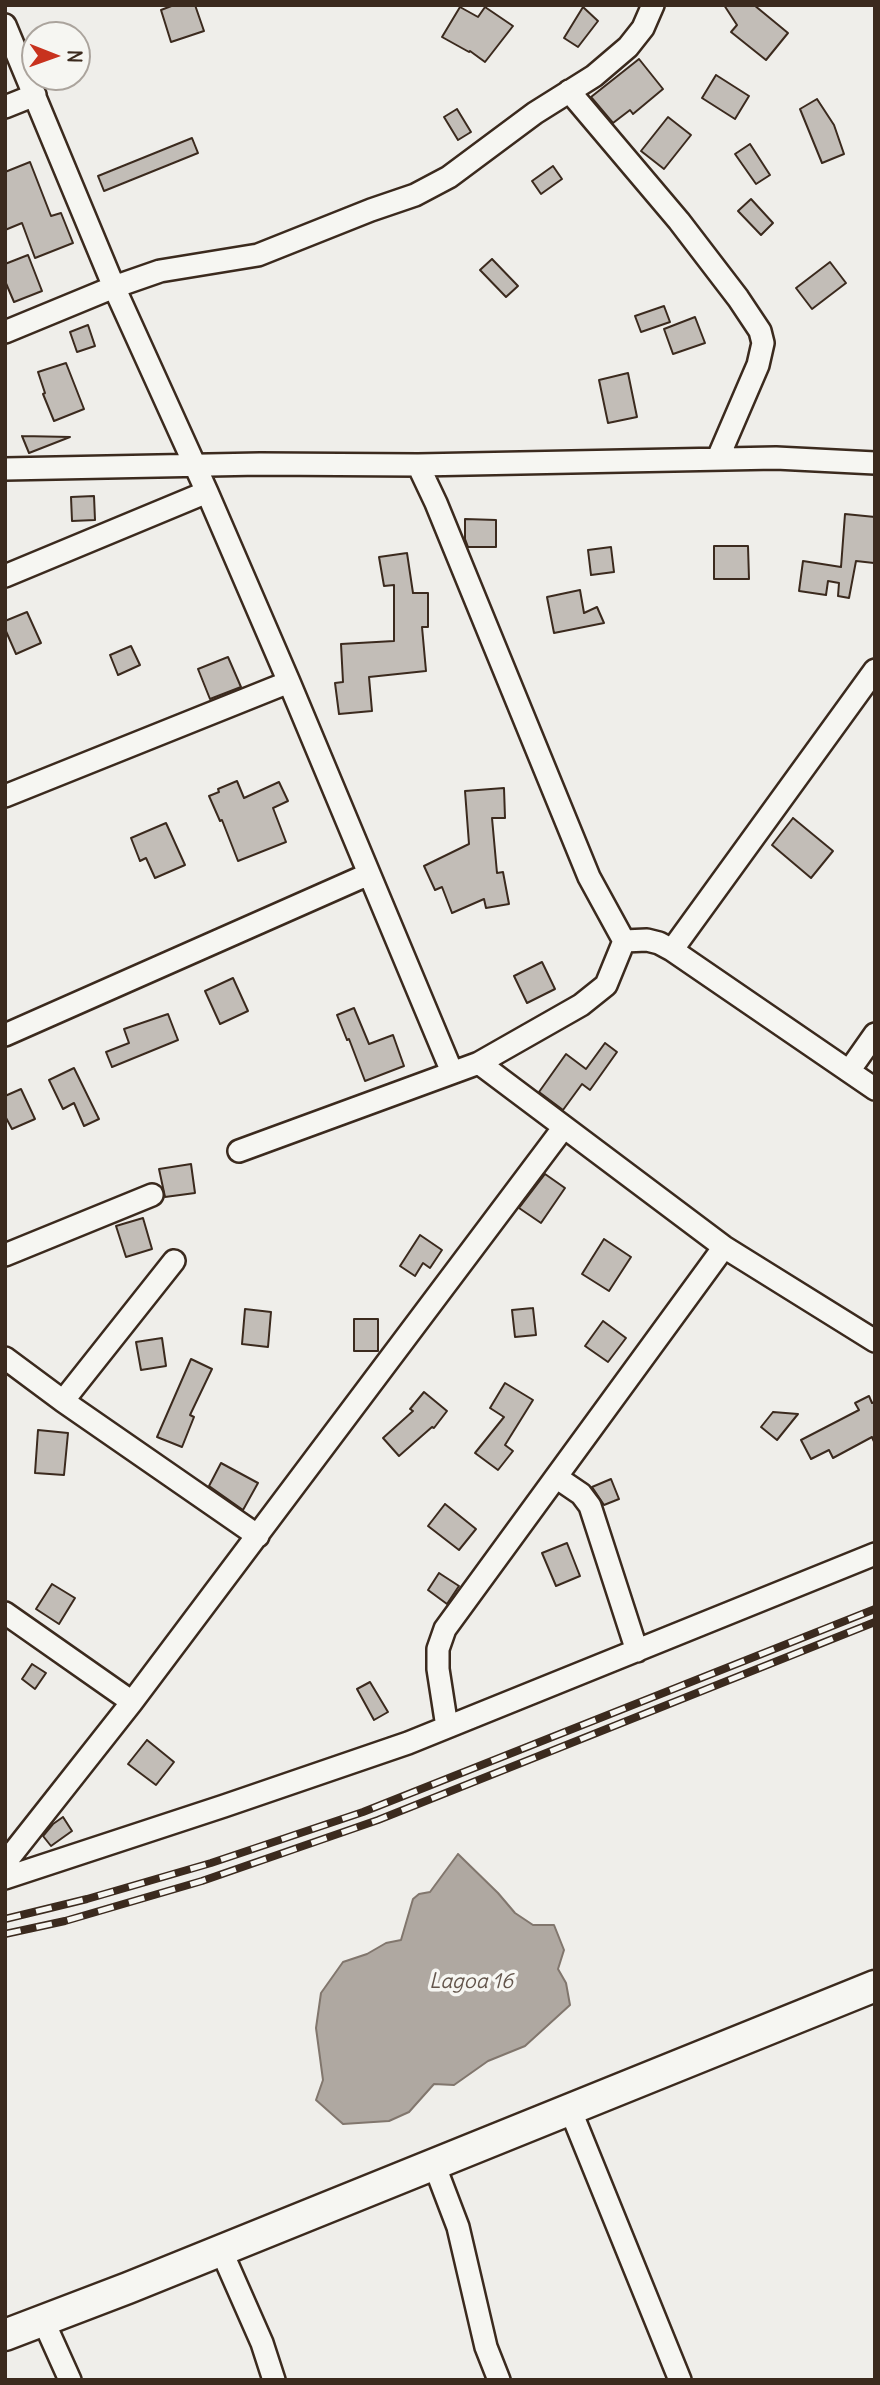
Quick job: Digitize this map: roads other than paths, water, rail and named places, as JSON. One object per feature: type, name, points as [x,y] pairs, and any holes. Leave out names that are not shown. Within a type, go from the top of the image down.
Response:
[{"type":"street","points":[[5,332],[160,271],[258,256],[415,195],[449,177],[526,120],[594,76],[628,47],[643,28],[653,5]]},
{"type":"street","points":[[5,25],[114,287],[289,682],[452,1072]]},
{"type":"street","points":[[569,91],[679,221],[760,331],[763,343],[758,365],[719,458]]},
{"type":"street","points":[[5,107],[35,94]]},
{"type":"street","points":[[5,469],[260,464],[418,465],[719,458],[875,463]]},
{"type":"street","points":[[434,498],[452,464]]},
{"type":"street","points":[[418,465],[434,498],[589,877],[624,941]]},
{"type":"street","points":[[5,576],[207,492]]},
{"type":"street","points":[[672,950],[875,670]]},
{"type":"street","points":[[5,796],[289,682]]},
{"type":"street","points":[[5,1035],[369,874]]},
{"type":"street","points":[[624,941],[647,940],[672,950],[875,1089]]},
{"type":"street","points":[[239,1151],[479,1063],[581,1005],[606,985],[624,941]]},
{"type":"street","points":[[849,1071],[875,1034]]},
{"type":"street","points":[[479,1063],[724,1247],[875,1340]]},
{"type":"street","points":[[6,1864],[258,1536],[564,1127]]},
{"type":"street","points":[[6,1252],[152,1195]]},
{"type":"street","points":[[447,1727],[438,1669],[438,1649],[446,1629],[724,1247]]},
{"type":"street","points":[[63,1401],[174,1261]]},
{"type":"street","points":[[5,1358],[258,1536]]},
{"type":"street","points":[[556,1477],[581,1494],[590,1506],[637,1651]]},
{"type":"street","points":[[6,1864],[224,1806],[447,1727],[875,1554]]},
{"type":"street","points":[[5,1613],[132,1702]]},
{"type":"street","points":[[5,2335],[875,1986]]},
{"type":"street","points":[[570,2109],[680,2380]]},
{"type":"street","points":[[434,2164],[458,2227],[486,2347],[499,2380]]},
{"type":"street","points":[[221,2250],[274,2380]]},
{"type":"street","points":[[43,2319],[70,2380]]},
{"type":"water","name":"Lagoa 16","points":[[458,1854],[515,1913],[533,1925],[554,1925],[564,1950],[558,1969],[566,1983],[570,2005],[525,2046],[488,2061],[454,2085],[434,2084],[409,2112],[389,2121],[343,2124],[316,2100],[323,2080],[316,2028],[321,1993],[343,1962],[367,1954],[386,1943],[401,1940],[413,1899],[419,1894],[430,1892]]},
{"type":"railway","points":[[5,1919],[87,1899],[211,1863],[363,1812],[875,1609]]},
{"type":"railway","points":[[5,1934],[65,1921],[202,1881],[378,1820],[875,1622]]}]
